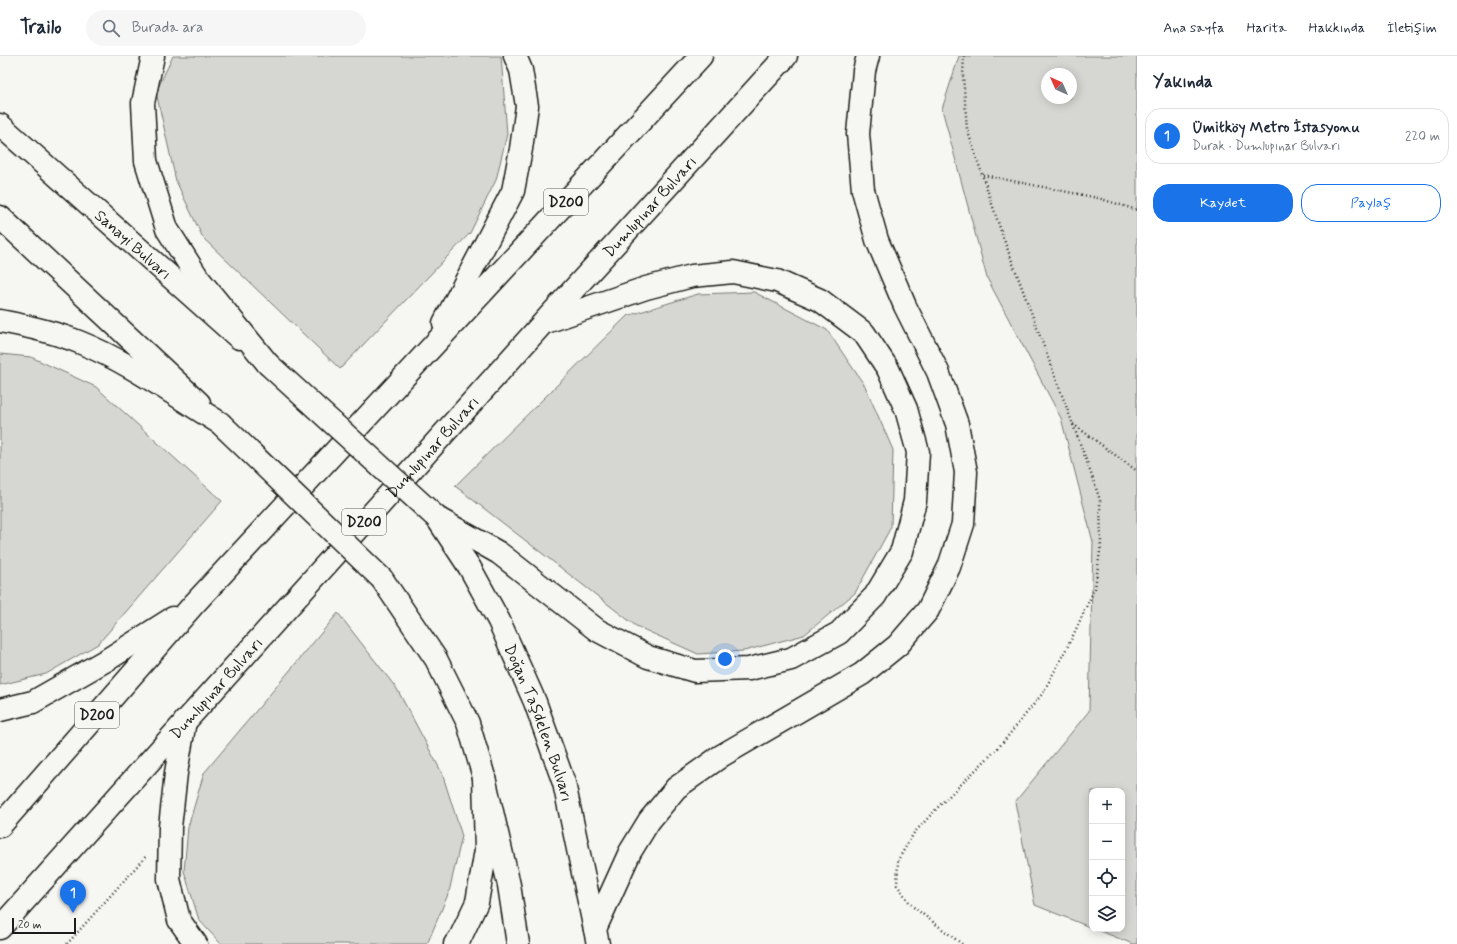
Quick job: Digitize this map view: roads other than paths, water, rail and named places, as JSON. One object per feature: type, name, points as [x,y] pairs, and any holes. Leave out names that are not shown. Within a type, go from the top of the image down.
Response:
[{"type":"main road","points":[[153,56],[143,103],[146,161],[167,229],[198,278],[268,364],[437,518],[499,553],[596,630],[648,657],[695,671],[749,669],[791,659],[839,633],[874,596],[902,550],[915,501],[918,452],[906,409],[888,369],[864,333],[820,300],[777,281],[732,272],[692,276],[600,303],[543,323]]},
{"type":"main road","points":[[432,347],[513,191],[527,106],[521,70],[515,56]]},
{"type":"main road","name":"D200","points":[[0,826],[194,604],[701,56]]},
{"type":"main road","name":"Dumlupınar Bulvarı","points":[[0,928],[543,323],[786,56]]},
{"type":"main road","points":[[596,936],[630,852],[649,820],[676,788],[721,756],[862,674],[898,645],[928,610],[949,567],[963,524],[966,472],[957,424],[938,372],[905,306],[877,240],[863,190],[858,134],[864,71],[868,56]]},
{"type":"main road","name":"Sanayi Bulvarı","points":[[0,125],[268,364]]},
{"type":"main road","points":[[0,217],[220,423],[382,579],[436,659],[468,723],[484,777],[509,885],[518,944]]},
{"type":"main road","points":[[0,321],[28,326],[86,346],[127,365],[220,423]]},
{"type":"main road","name":"Doğan Taşdelen Bulvarı","points":[[437,518],[470,568],[499,622],[535,702],[564,783],[596,936]]},
{"type":"main road","points":[[0,710],[33,702],[110,658],[194,604]]},
{"type":"main road","points":[[185,721],[176,773],[170,827],[169,879],[179,920],[196,944]]},
{"type":"main road","points":[[455,944],[460,938],[477,902],[486,850],[484,777]]},
{"type":"place","name":"Ümitköy Metro İstasyonu","points":[[73,913]]}]
